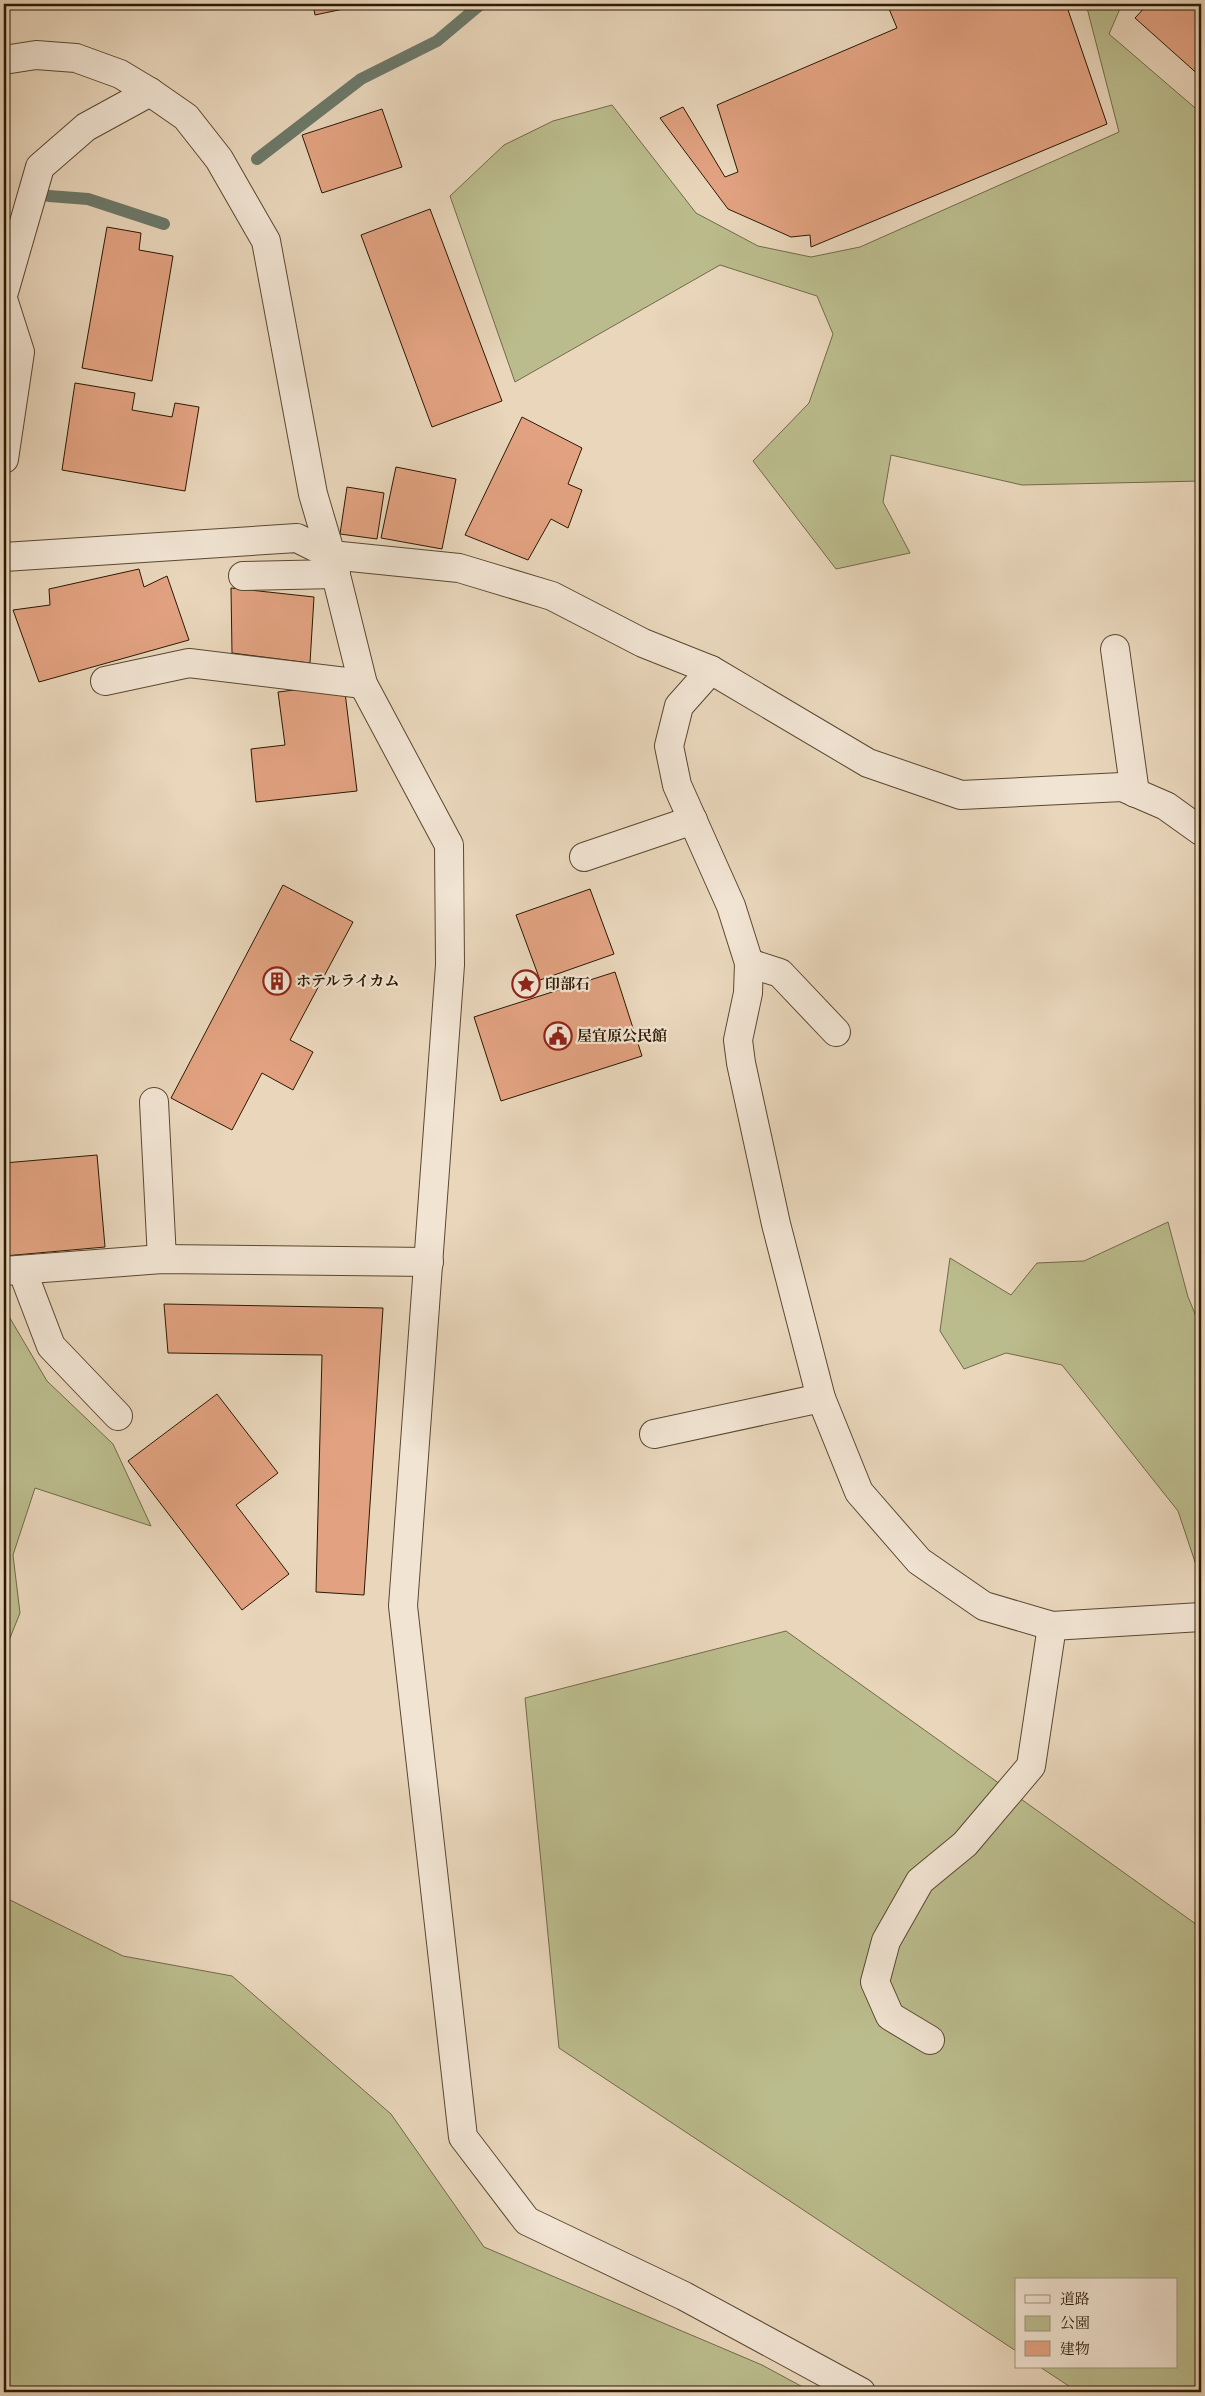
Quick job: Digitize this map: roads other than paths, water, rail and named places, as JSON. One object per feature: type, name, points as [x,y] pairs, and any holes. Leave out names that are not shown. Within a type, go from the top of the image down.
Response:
[{"type":"street","points":[[4,60],[36,54],[76,58],[120,74],[150,92],[186,117],[219,159],[266,241],[313,494],[334,564],[363,684],[449,845],[450,965],[403,1606],[463,2137],[527,2221],[684,2296],[861,2392]]},
{"type":"street","points":[[4,292],[40,167],[86,127],[150,92]]},
{"type":"street","points":[[4,302],[20,352],[4,459]]},
{"type":"street","points":[[4,557],[297,538],[334,564]]},
{"type":"street","points":[[243,576],[334,564],[459,568],[543,593],[643,643],[711,670],[868,763],[961,795],[1122,787],[1166,806],[1201,831]]},
{"type":"street","points":[[1115,649],[1135,793]]},
{"type":"street","points":[[105,681],[189,663],[363,684]]},
{"type":"street","points":[[711,670],[679,706],[669,746],[677,785],[731,906],[749,963],[748,993],[738,1040],[741,1063],[776,1224],[821,1398],[860,1492],[919,1561],[984,1606],[1052,1626],[1201,1617]]},
{"type":"street","points":[[584,857],[693,820]]},
{"type":"street","points":[[749,963],[780,973],[836,1032]]},
{"type":"street","points":[[154,1102],[162,1259]]},
{"type":"street","points":[[118,1416],[51,1346],[13,1271],[162,1259],[429,1262]]},
{"type":"street","points":[[654,1434],[821,1398]]},
{"type":"street","points":[[930,2040],[890,2016],[875,1982],[886,1941],[920,1881],[965,1844],[1031,1766],[1052,1626]]},
{"type":"waterway","points":[[257,159],[361,79],[437,41],[481,4]]},
{"type":"waterway","points":[[49,196],[88,199],[164,224]]},
{"type":"place","name":"ホテルライカム","points":[[277,981]]},
{"type":"place","name":"印部石","points":[[526,984]]},
{"type":"place","name":"屋宜原公民館","points":[[558,1036]]}]
